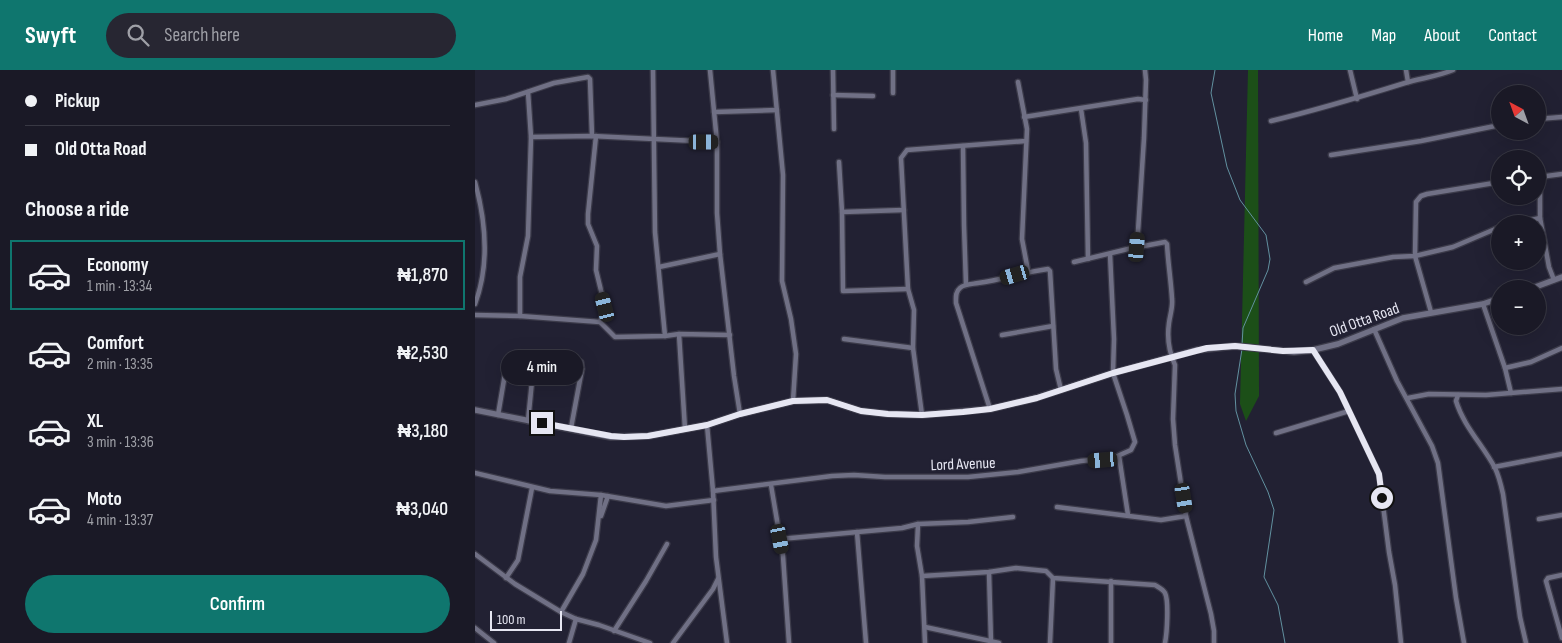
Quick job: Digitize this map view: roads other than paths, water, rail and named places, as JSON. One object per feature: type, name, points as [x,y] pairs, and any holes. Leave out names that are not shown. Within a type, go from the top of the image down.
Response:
[{"type":"street","points":[[653,70],[655,232],[665,336]]},
{"type":"street","points":[[710,70],[717,142],[717,213],[720,254],[740,414]]},
{"type":"street","points":[[773,70],[783,175],[782,280],[791,319],[796,354],[793,401]]},
{"type":"street","points":[[833,70],[834,129]]},
{"type":"street","points":[[893,70],[893,93]]},
{"type":"street","points":[[1137,247],[1145,70]]},
{"type":"street","points":[[1349,70],[1357,99]]},
{"type":"street","points":[[1406,70],[1407,82]]},
{"type":"street","points":[[1436,70],[1436,77]]},
{"type":"street","points":[[1271,121],[1357,99],[1407,82],[1436,77],[1453,70]]},
{"type":"street","points":[[475,105],[507,99],[554,83],[588,77],[590,79],[594,136],[588,224],[597,246],[595,270],[605,307],[600,322]]},
{"type":"street","points":[[1018,82],[1027,129],[1022,239],[1029,272]]},
{"type":"street","points":[[520,316],[520,277],[528,236],[531,137],[527,92]]},
{"type":"street","points":[[833,95],[873,96]]},
{"type":"street","points":[[1024,117],[1138,99],[1145,100]]},
{"type":"street","points":[[1081,109],[1086,143],[1088,259]]},
{"type":"street","points":[[714,112],[777,110]]},
{"type":"street","points":[[1546,118],[1562,117]]},
{"type":"street","points":[[1331,155],[1421,141],[1491,127]]},
{"type":"street","points":[[531,137],[594,136],[717,142]]},
{"type":"street","points":[[922,415],[913,348],[914,310],[908,289],[901,158],[907,150],[1026,141]]},
{"type":"street","points":[[963,146],[966,285]]},
{"type":"street","points":[[839,162],[843,291],[908,289]]},
{"type":"street","points":[[1546,176],[1562,174]]},
{"type":"street","points":[[475,182],[482,209],[485,253],[475,304]]},
{"type":"street","points":[[1431,312],[1415,256],[1416,202],[1421,196],[1427,194],[1491,183]]},
{"type":"street","points":[[842,212],[903,210]]},
{"type":"street","points":[[1306,282],[1334,268],[1393,257],[1415,256],[1453,247],[1491,231]]},
{"type":"street","points":[[1074,262],[1137,247],[1165,242],[1167,244],[1173,301],[1168,338],[1171,357],[1175,365],[1173,419],[1175,445],[1186,516],[1211,614],[1214,643]]},
{"type":"street","points":[[1546,251],[1554,280]]},
{"type":"street","points":[[659,267],[720,254]]},
{"type":"street","points":[[1109,254],[1114,339],[1113,373],[1135,442],[1131,450],[1119,456],[1129,515]]},
{"type":"street","points":[[990,409],[956,303],[956,294],[960,288],[966,285],[993,281],[1048,268],[1050,270],[1056,369],[1061,390]]},
{"type":"street","points":[[1546,283],[1562,277]]},
{"type":"street","name":"Old Otta Road","points":[[475,410],[624,437],[648,436],[707,425],[740,414],[793,401],[827,400],[861,411],[922,415],[990,409],[1037,398],[1113,373],[1207,348],[1227,346],[1294,352],[1313,350],[1338,344],[1403,318],[1491,301]]},
{"type":"street","points":[[1483,304],[1505,368],[1511,393]]},
{"type":"street","points":[[475,315],[520,316],[600,322],[615,337],[679,334],[729,335]]},
{"type":"street","points":[[1002,334],[1053,326]]},
{"type":"street","points":[[1375,329],[1397,380],[1432,446],[1438,463],[1464,643]]},
{"type":"street","points":[[679,334],[685,429]]},
{"type":"street","points":[[844,339],[913,348]]},
{"type":"street","points":[[1505,368],[1531,362],[1562,348]]},
{"type":"street","points":[[1313,350],[1340,392],[1380,478],[1401,643]]},
{"type":"street","points":[[528,421],[534,361],[539,353],[570,354],[581,362],[582,369],[571,428]]},
{"type":"street","points":[[498,414],[507,362]]},
{"type":"street","points":[[1408,398],[1429,394],[1511,393],[1562,388]]},
{"type":"street","points":[[1457,395],[1456,401],[1468,429],[1494,467],[1503,494],[1520,617],[1526,643]]},
{"type":"street","points":[[1277,433],[1349,410]]},
{"type":"street","points":[[707,425],[719,577],[727,643]]},
{"type":"street","points":[[1494,467],[1562,454]]},
{"type":"street","name":"Lord Avenue","points":[[713,491],[771,485],[808,478],[854,475],[968,477],[1018,472],[1119,456]]},
{"type":"street","points":[[475,473],[550,492],[601,495],[665,506],[714,500]]},
{"type":"street","points":[[771,485],[783,556],[789,643]]},
{"type":"street","points":[[506,578],[518,560],[532,488]]},
{"type":"street","points":[[561,612],[583,574],[596,540],[601,495]]},
{"type":"street","points":[[599,522],[608,496]]},
{"type":"street","points":[[1057,507],[1161,520],[1186,516]]},
{"type":"street","points":[[1539,519],[1562,515]]},
{"type":"street","points":[[780,539],[902,528],[918,524],[969,522],[1013,517]]},
{"type":"street","points":[[918,524],[917,546],[922,576],[925,643]]},
{"type":"street","points":[[857,532],[866,643]]},
{"type":"street","points":[[614,631],[667,544]]},
{"type":"street","points":[[475,554],[506,578],[561,612],[575,619],[599,625],[650,643]]},
{"type":"street","points":[[922,576],[989,572],[1016,568],[1046,570],[1053,578],[1050,643]]},
{"type":"street","points":[[989,572],[991,642]]},
{"type":"street","points":[[1562,575],[1546,580],[1562,638]]},
{"type":"street","points":[[673,643],[713,589],[719,577]]},
{"type":"street","points":[[1053,578],[1155,585],[1165,592],[1167,629],[1165,643]]},
{"type":"street","points":[[1111,581],[1111,643]]},
{"type":"street","points":[[569,643],[575,619]]},
{"type":"street","points":[[925,627],[999,643]]},
{"type":"street","points":[[475,628],[494,643]]},
{"type":"waterway","points":[[1215,70],[1211,93],[1227,167],[1240,200],[1266,235],[1270,259],[1268,270],[1243,328],[1242,345]]},
{"type":"waterway","points":[[1242,349],[1235,394],[1236,411],[1246,445],[1268,492],[1274,510],[1264,577],[1278,605],[1285,643]]}]
